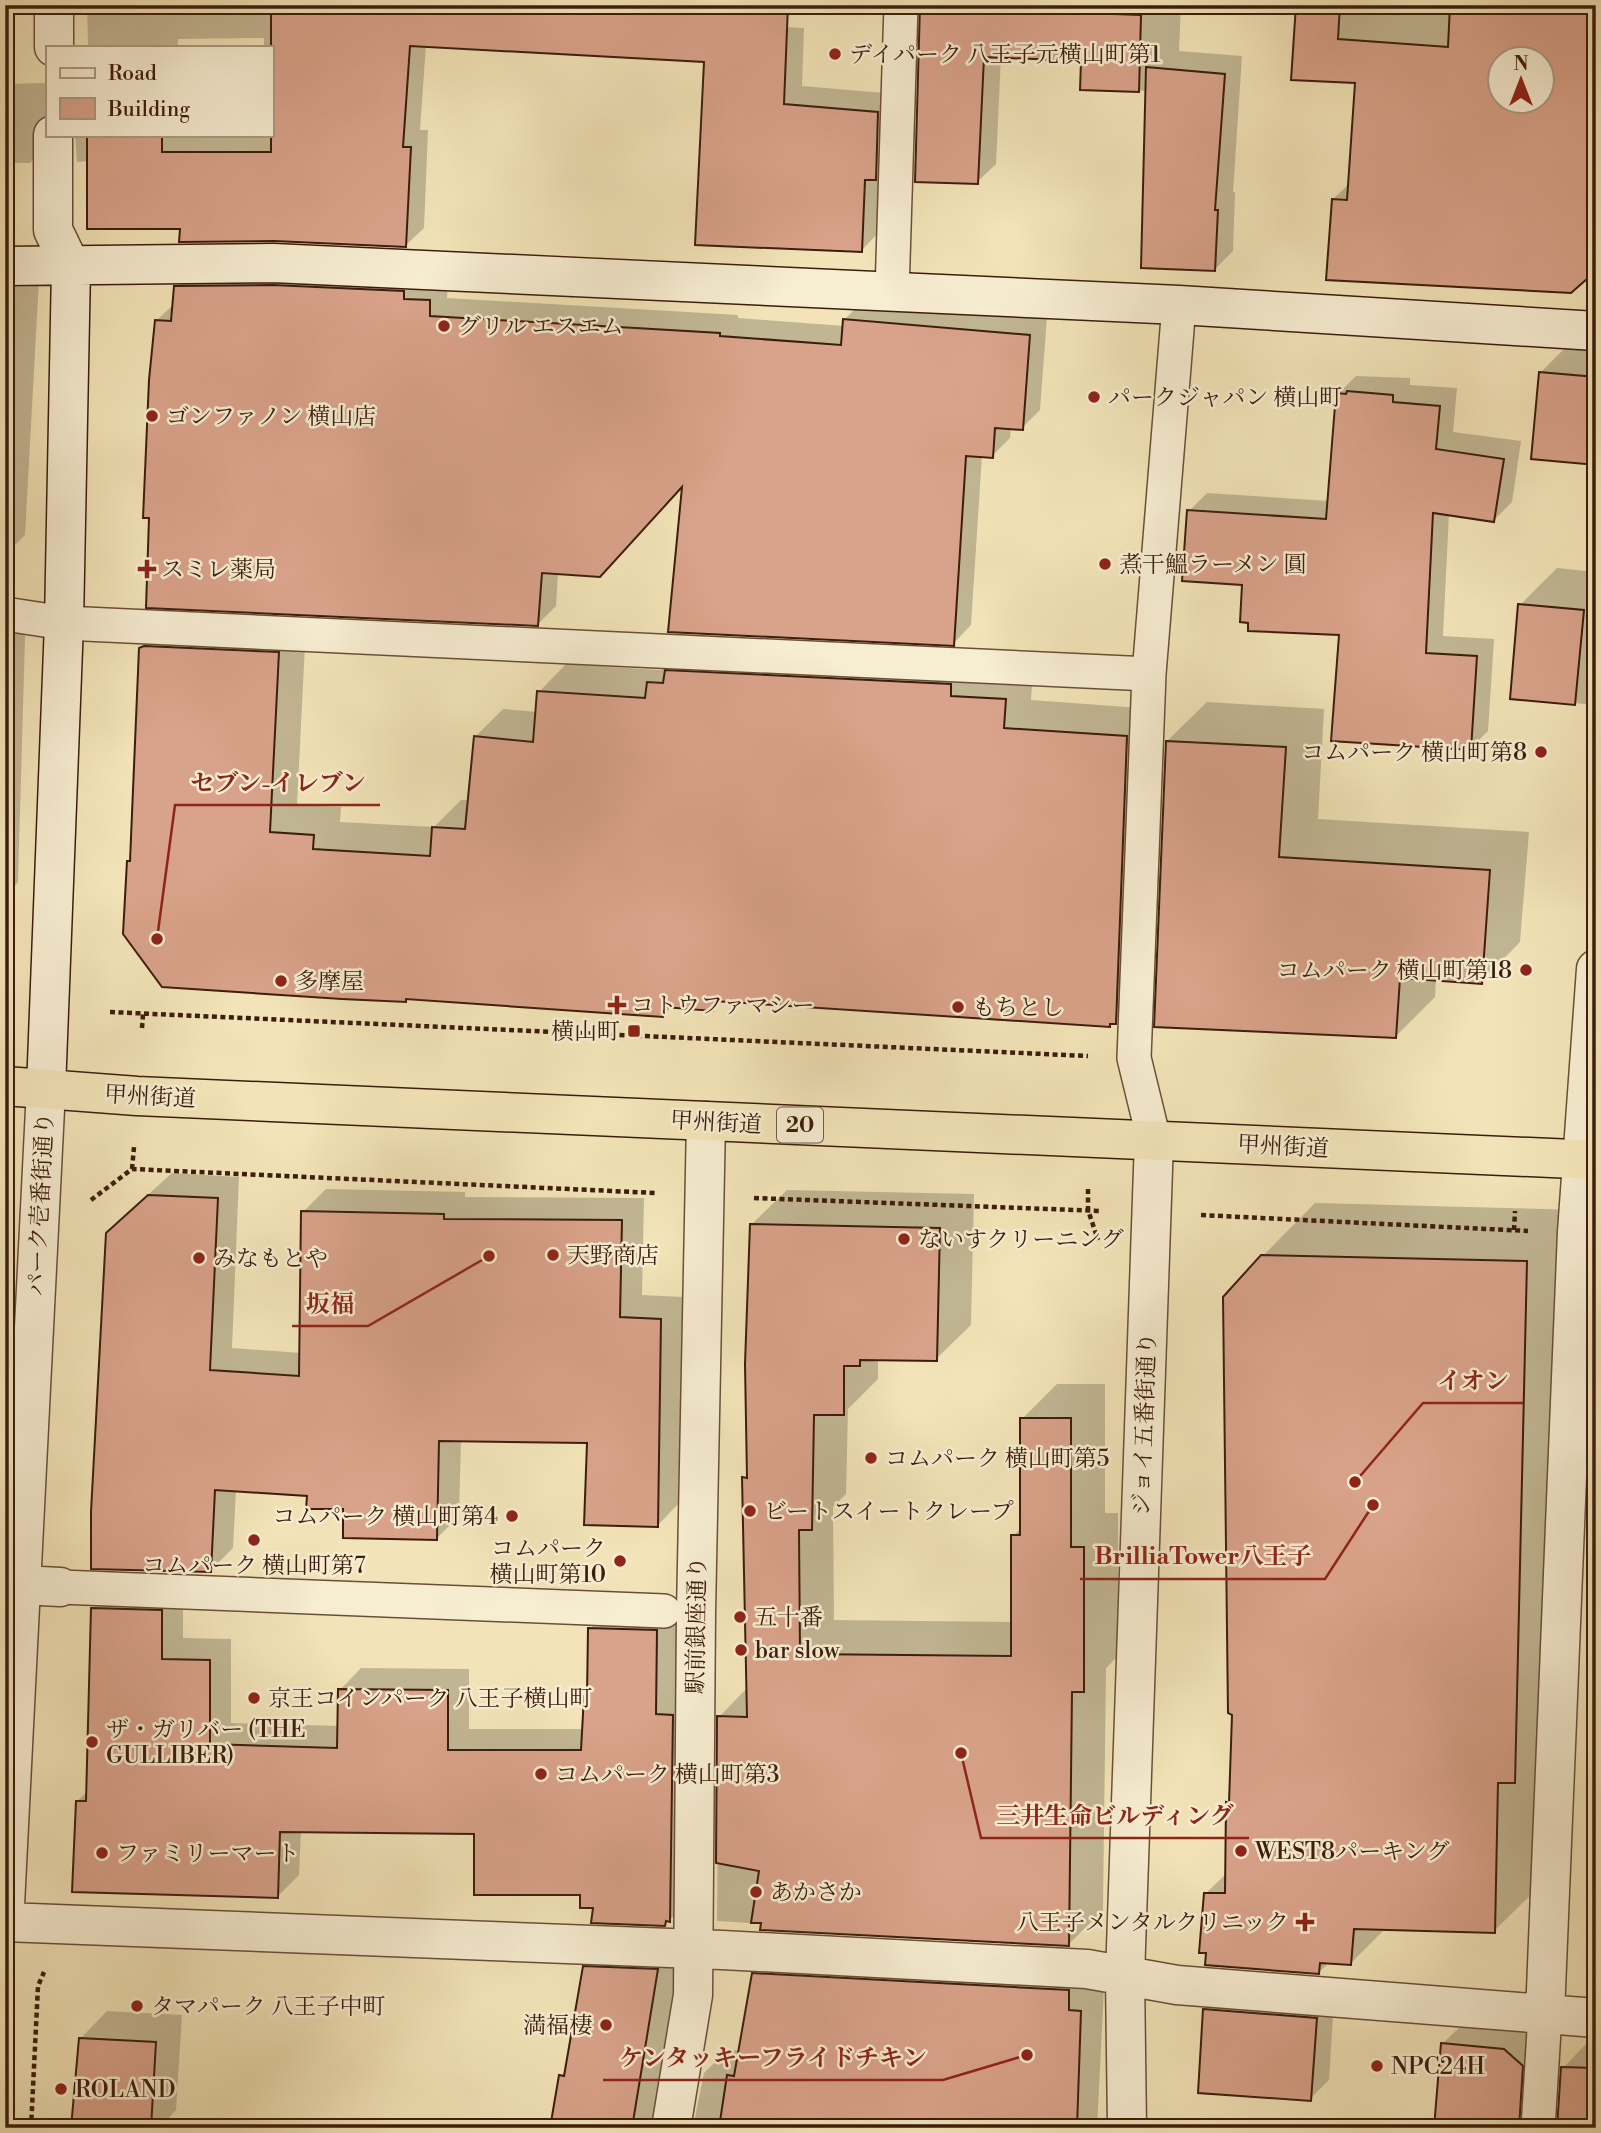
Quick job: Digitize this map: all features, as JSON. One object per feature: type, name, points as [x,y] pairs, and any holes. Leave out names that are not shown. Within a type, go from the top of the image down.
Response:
[{"type":"highway","name":"甲州街道","points":[[5,1086],[706,1121],[1588,1159]]},
{"type":"street","points":[[54,5],[54,46]]},
{"type":"street","points":[[53,136],[53,230],[71,267]]},
{"type":"street","points":[[5,267],[273,263],[1179,305],[1596,331]]},
{"type":"street","name":"パーク壱番街通り","points":[[5,1905],[16,1598],[46,1089],[64,622],[71,267]]},
{"type":"street","points":[[1545,2014],[1596,969]]},
{"type":"street","name":"駅前銀座通り","points":[[671,2128],[693,1995],[680,1612],[706,1121]]},
{"type":"street","name":"ジョイ五番街通り","points":[[1127,2128],[1125,1976],[1154,1140]]},
{"type":"street","points":[[16,1598],[60,1587]]},
{"type":"street","points":[[5,1922],[692,1949],[1087,1969],[1177,1985],[1596,2018]]},
{"type":"lane","points":[[892,292],[901,5]]},
{"type":"lane","points":[[1154,1140],[1134,1058],[1149,674],[1179,305]]},
{"type":"lane","points":[[5,614],[64,622],[1149,674]]},
{"type":"lane","points":[[60,1587],[680,1612]]},
{"type":"lane","points":[[1538,2128],[1545,2014]]},
{"type":"path","points":[[110,1012],[1091,1056]]},
{"type":"path","points":[[142,1028],[144,1014]]},
{"type":"path","points":[[134,1147],[132,1170],[663,1193]]},
{"type":"path","points":[[747,1198],[1088,1210],[1088,1189]]},
{"type":"path","points":[[1193,1215],[1514,1230],[1515,1211]]},
{"type":"path","points":[[31,2128],[38,1986],[46,1967]]},
{"type":"building","points":[[271,5],[788,5],[784,104],[878,112],[876,180],[865,180],[862,252],[695,245],[704,62],[410,46],[403,147],[411,147],[406,247],[274,241],[179,242],[180,229],[87,229],[87,136],[162,136],[162,152],[271,152]]},
{"type":"building","points":[[920,5],[1034,5],[1034,11],[1141,15],[1139,92],[1080,90],[1081,61],[984,57],[978,184],[915,182]]},
{"type":"building","points":[[1296,5],[1340,5],[1338,39],[1448,47],[1450,5],[1596,5],[1596,271],[1571,293],[1326,280],[1332,199],[1347,200],[1355,83],[1291,80]]},
{"type":"building","points":[[1146,67],[1225,74],[1215,210],[1218,210],[1215,271],[1141,268]]},
{"type":"building","points":[[273,285],[404,291],[404,299],[430,300],[430,316],[720,333],[720,336],[841,345],[843,319],[1030,335],[1023,430],[995,428],[993,458],[966,456],[954,646],[668,632],[682,487],[600,577],[542,573],[538,626],[146,608],[149,518],[143,518],[149,380],[155,320],[171,321],[174,286]]},
{"type":"building","points":[[1539,372],[1596,377],[1596,465],[1531,459]]},
{"type":"building","points":[[1347,391],[1393,395],[1393,402],[1440,406],[1436,449],[1504,459],[1494,522],[1433,513],[1426,653],[1477,656],[1471,750],[1331,741],[1339,635],[1248,631],[1248,623],[1240,622],[1242,585],[1182,581],[1187,510],[1326,519],[1336,393],[1346,394]]},
{"type":"building","points":[[1518,604],[1584,610],[1575,705],[1510,699]]},
{"type":"building","points":[[144,646],[279,652],[270,832],[314,835],[313,849],[430,856],[432,827],[465,829],[474,736],[533,742],[537,691],[645,698],[647,682],[663,683],[665,670],[951,684],[951,696],[1006,699],[1004,728],[1127,736],[1116,1024],[1110,1024],[1110,1027],[714,1001],[713,1011],[664,1007],[663,1017],[406,999],[406,1002],[342,999],[162,987],[123,934],[127,861],[130,861],[139,648]]},
{"type":"building","points":[[1166,741],[1286,747],[1279,857],[1490,870],[1482,984],[1400,978],[1396,1038],[1154,1027]]},
{"type":"building","points":[[148,1195],[218,1198],[210,1370],[299,1376],[301,1211],[444,1214],[444,1219],[622,1220],[620,1317],[661,1319],[658,1527],[584,1525],[587,1443],[439,1441],[437,1540],[343,1538],[343,1509],[306,1509],[307,1496],[215,1490],[211,1572],[91,1569],[91,1512],[106,1233]]},
{"type":"building","points":[[750,1224],[940,1228],[937,1361],[860,1360],[860,1366],[844,1366],[844,1415],[814,1415],[812,1530],[799,1530],[800,1654],[1011,1656],[1011,1535],[1020,1535],[1020,1418],[1071,1418],[1071,1547],[1084,1547],[1084,1692],[1072,1692],[1069,1946],[760,1930],[761,1923],[751,1923],[759,1871],[716,1863],[717,1716],[747,1717],[742,1477],[747,1478],[745,1364]]},
{"type":"building","points":[[1261,1255],[1527,1261],[1515,1783],[1498,1783],[1495,1933],[1354,1929],[1351,1965],[1320,1963],[1319,1974],[1205,1965],[1206,1953],[1199,1953],[1204,1893],[1225,1893],[1226,1802],[1229,1803],[1232,1715],[1228,1713],[1223,1297]]},
{"type":"building","points":[[91,1608],[162,1610],[162,1659],[210,1660],[210,1744],[337,1748],[338,1689],[448,1690],[448,1750],[581,1750],[584,1696],[587,1696],[588,1628],[657,1630],[656,1714],[673,1715],[670,1922],[666,1921],[665,1926],[591,1923],[593,1908],[580,1908],[580,1895],[474,1895],[474,1834],[280,1832],[278,1898],[72,1892],[76,1801],[86,1801]]},
{"type":"building","points":[[583,1966],[658,1969],[632,2128],[550,2128],[559,2075],[564,2076]]},
{"type":"building","points":[[752,1973],[1069,1990],[1069,2010],[1081,2011],[1077,2128],[719,2128],[727,2075],[734,2076]]},
{"type":"building","points":[[1203,2009],[1317,2018],[1311,2101],[1198,2093]]},
{"type":"building","points":[[79,2038],[156,2042],[151,2128],[71,2128]]},
{"type":"building","points":[[1441,2043],[1504,2049],[1523,2066],[1519,2128],[1434,2128]]},
{"type":"building","points":[[1561,2067],[1596,2068],[1596,2128],[1557,2128]]},
{"type":"place","name":"デイパーク 八王子元横山町第1","points":[[835,54]]},
{"type":"place","name":"グリル エスエム","points":[[444,326]]},
{"type":"place","name":"パークジャパン 横山町","points":[[1094,397]]},
{"type":"place","name":"ゴンファノン 横山店","points":[[152,416]]},
{"type":"place","name":"煮干鰮ラーメン 圓","points":[[1105,564]]},
{"type":"place","name":"スミレ薬局","points":[[147,569]]},
{"type":"place","name":"コムパーク 横山町第8","points":[[1541,752]]},
{"type":"place","name":"セブン-イレブン","points":[[157,939]]},
{"type":"place","name":"コムパーク 横山町第18","points":[[1526,970]]},
{"type":"place","name":"多摩屋","points":[[281,981]]},
{"type":"place","name":"コトウファマシー","points":[[617,1005]]},
{"type":"place","name":"もちとし","points":[[958,1007]]},
{"type":"place","name":"横山町","points":[[634,1031]]},
{"type":"place","name":"ないすクリーニング","points":[[904,1239]]},
{"type":"place","name":"天野商店","points":[[553,1255]]},
{"type":"place","name":"坂福","points":[[489,1256]]},
{"type":"place","name":"みなもとや","points":[[199,1258]]},
{"type":"place","name":"コムパーク 横山町第5","points":[[871,1458]]},
{"type":"place","name":"イオン","points":[[1355,1482]]},
{"type":"place","name":"BrilliaTower八王子","points":[[1373,1505]]},
{"type":"place","name":"ビートスイートクレープ","points":[[750,1511]]},
{"type":"place","name":"コムパーク 横山町第4","points":[[512,1516]]},
{"type":"place","name":"コムパーク 横山町第7","points":[[254,1540]]},
{"type":"place","name":"コムパーク 横山町第10","points":[[620,1561]]},
{"type":"place","name":"五十番","points":[[740,1617]]},
{"type":"place","name":"bar slow","points":[[741,1650]]},
{"type":"place","name":"京王コインパーク 八王子横山町","points":[[254,1698]]},
{"type":"place","name":"ザ・ガリバー (THE GULLIBER)","points":[[92,1742]]},
{"type":"place","name":"三井生命ビルディング","points":[[961,1753]]},
{"type":"place","name":"コムパーク 横山町第3","points":[[541,1774]]},
{"type":"place","name":"WEST8パーキング","points":[[1241,1851]]},
{"type":"place","name":"ファミリーマート","points":[[102,1853]]},
{"type":"place","name":"あかさか","points":[[756,1892]]},
{"type":"place","name":"八王子メンタルクリニック","points":[[1305,1922]]},
{"type":"place","name":"タマパーク 八王子中町","points":[[137,2006]]},
{"type":"place","name":"満福棲","points":[[606,2025]]},
{"type":"place","name":"ケンタッキーフライドチキン","points":[[1027,2055]]},
{"type":"place","name":"NPC24H","points":[[1377,2066]]},
{"type":"place","name":"ROLAND","points":[[61,2089]]}]
